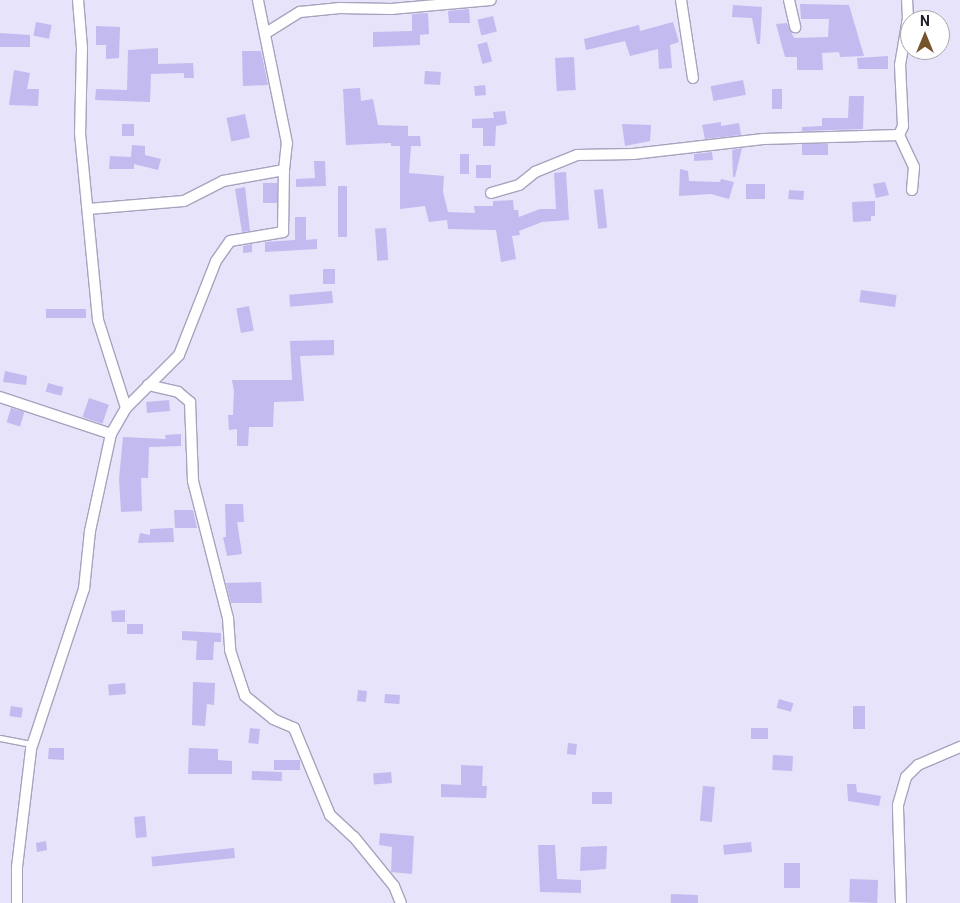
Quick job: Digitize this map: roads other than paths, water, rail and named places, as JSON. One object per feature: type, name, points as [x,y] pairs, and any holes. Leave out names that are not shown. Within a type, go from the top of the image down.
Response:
[{"type":"street","points":[[78,0],[82,48],[80,133],[98,320],[126,408]]},
{"type":"street","points":[[17,903],[17,867],[32,744],[84,589],[90,531],[111,434],[126,408],[179,355],[216,261],[230,241],[283,232],[284,170],[287,143],[258,0]]},
{"type":"street","points":[[266,33],[300,12],[340,8],[391,9],[491,0]]},
{"type":"street","points":[[680,0],[693,78]]},
{"type":"street","points":[[789,0],[795,27]]},
{"type":"street","points":[[906,0],[908,18],[900,65],[903,126],[899,135],[914,167],[912,190]]},
{"type":"street","points":[[491,193],[519,185],[535,172],[577,155],[633,154],[763,139],[899,135]]},
{"type":"street","points":[[88,209],[184,201],[223,182],[284,170]]},
{"type":"street","points":[[148,385],[178,392],[190,402],[193,480],[228,618],[230,650],[245,696],[273,719],[294,728],[330,815],[354,837],[394,886],[401,903]]},
{"type":"street","points":[[0,397],[111,434]]},
{"type":"street","points":[[901,903],[898,804],[906,777],[918,765],[960,747]]},
{"type":"lane","points":[[0,738],[32,744]]}]
